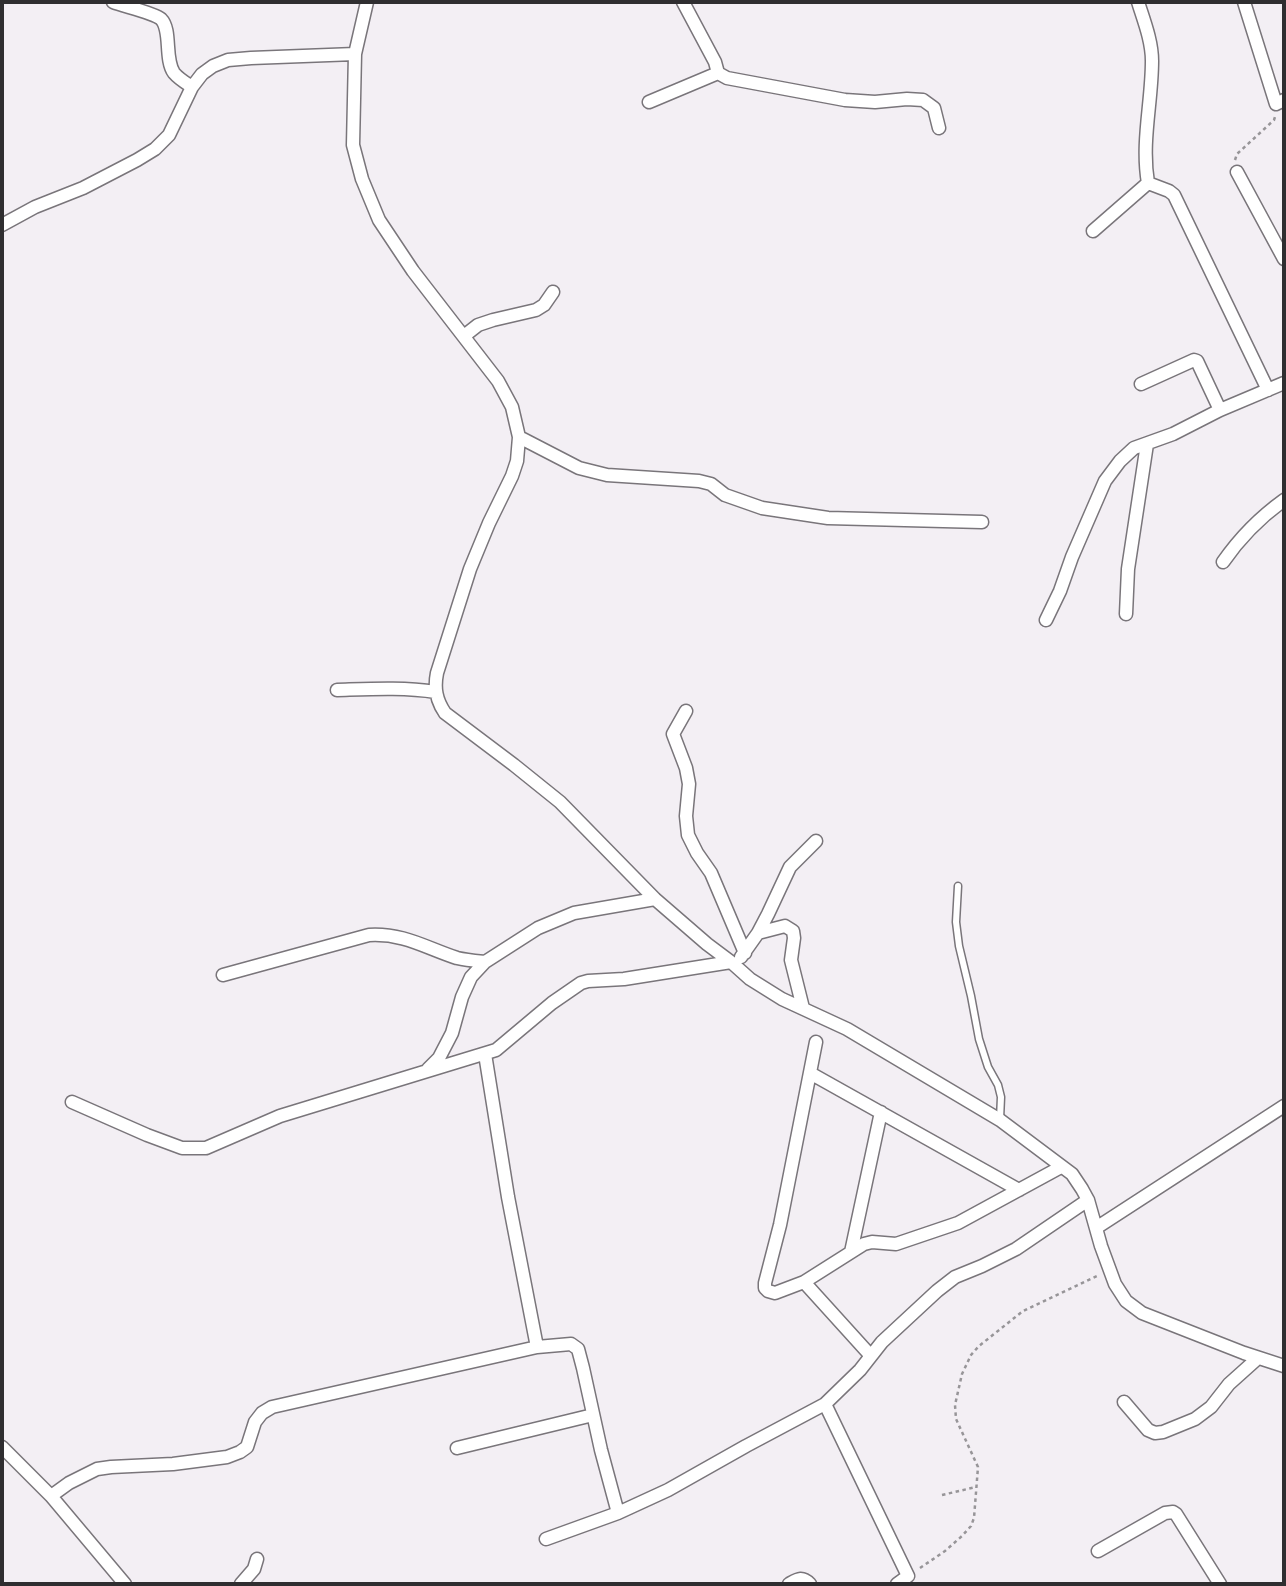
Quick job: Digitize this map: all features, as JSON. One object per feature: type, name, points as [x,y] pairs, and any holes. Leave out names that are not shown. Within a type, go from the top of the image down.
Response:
[{"type":"street","points":[[113,2],[162,20],[172,69],[192,87]]},
{"type":"street","points":[[367,2],[355,54],[353,145],[362,179],[379,219],[413,271],[506,393],[519,437],[517,461],[512,476],[489,523],[467,579],[435,682],[438,703],[445,713],[560,802],[655,899],[750,979],[782,999],[858,1035],[1000,1120],[1072,1174],[1088,1200],[1110,1271],[1121,1294],[1134,1308],[1284,1366]]},
{"type":"street","points":[[683,2],[718,72],[727,78],[845,100],[923,100],[934,108],[939,128]]},
{"type":"street","points":[[1138,2],[1152,61],[1145,148],[1148,183]]},
{"type":"street","points":[[1244,2],[1280,102]]},
{"type":"street","points":[[2,225],[35,206],[83,188],[155,149],[169,135],[192,87],[202,74],[213,66],[228,60],[250,58],[355,54]]},
{"type":"street","points":[[649,102],[718,72]]},
{"type":"street","points":[[1237,172],[1284,259]]},
{"type":"street","points":[[1093,232],[1148,183]]},
{"type":"street","points":[[1148,183],[1174,195],[1268,390]]},
{"type":"street","points":[[464,336],[493,320],[536,310],[544,305],[554,292]]},
{"type":"street","points":[[1141,384],[1196,360],[1199,361],[1220,410]]},
{"type":"street","points":[[1046,620],[1105,481],[1120,461],[1134,448],[1173,434],[1220,410],[1284,383]]},
{"type":"street","points":[[519,437],[579,468],[607,475],[699,481],[711,484],[725,495],[762,508],[828,518],[982,522]]},
{"type":"street","points":[[1126,614],[1129,562],[1147,444]]},
{"type":"street","points":[[1223,562],[1245,533],[1284,500]]},
{"type":"street","points":[[337,690],[377,688],[436,692]]},
{"type":"street","points":[[686,711],[673,734],[689,784],[686,816],[688,835],[711,873],[745,953]]},
{"type":"street","points":[[72,1102],[183,1148],[206,1148],[281,1116],[496,1051],[552,1003],[582,983],[733,964],[745,953],[758,933],[790,867],[816,841]]},
{"type":"street","points":[[425,1072],[439,1058],[453,1033],[462,997],[471,977],[485,962],[538,928],[574,913],[655,899]]},
{"type":"street","points":[[758,933],[785,926],[793,931],[791,960],[803,1009]]},
{"type":"street","points":[[223,975],[369,935],[383,934],[396,935],[460,959],[485,962]]},
{"type":"street","points":[[816,1042],[780,1225],[765,1283],[768,1291],[775,1293],[804,1282],[864,1244],[896,1244],[958,1223],[1061,1167]]},
{"type":"street","points":[[485,1054],[537,1347]]},
{"type":"street","points":[[810,1073],[1019,1190]]},
{"type":"street","points":[[1096,1228],[1284,1106]]},
{"type":"street","points":[[852,1252],[881,1112]]},
{"type":"street","points":[[546,1539],[618,1513],[668,1490],[825,1404],[853,1377],[882,1342],[955,1277],[1016,1249],[1088,1200]]},
{"type":"street","points":[[804,1282],[871,1356]]},
{"type":"street","points":[[51,1496],[97,1469],[173,1464],[227,1457],[240,1452],[247,1447],[262,1413],[272,1407],[537,1347],[571,1344],[578,1349],[618,1513]]},
{"type":"street","points":[[1124,1402],[1148,1430],[1163,1432],[1195,1419],[1211,1407],[1229,1384],[1258,1358]]},
{"type":"street","points":[[825,1404],[901,1582]]},
{"type":"street","points":[[457,1448],[593,1415]]},
{"type":"street","points":[[2,1447],[51,1496],[125,1584]]},
{"type":"street","points":[[1098,1550],[1165,1513],[1172,1512],[1176,1514],[1220,1584]]},
{"type":"street","points":[[241,1584],[254,1569],[257,1559]]},
{"type":"street","points":[[789,1584],[800,1578],[810,1584]]},
{"type":"lane","points":[[958,886],[956,922],[959,946],[979,1039],[1001,1097],[1000,1120]]},
{"type":"path","points":[[1237,172],[1237,154],[1274,120],[1280,102]]},
{"type":"path","points":[[901,1582],[945,1551],[971,1526],[976,1509],[978,1466],[956,1419],[955,1405],[962,1374],[971,1355],[1023,1311],[1110,1271]]},
{"type":"path","points":[[942,1495],[977,1487]]}]
